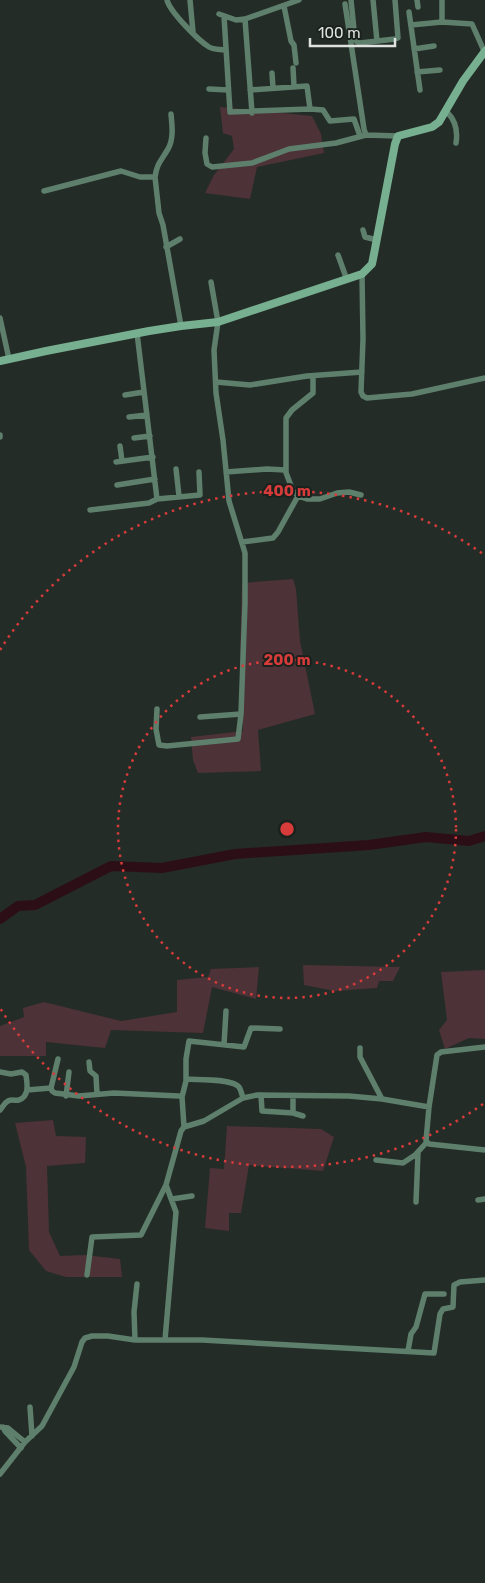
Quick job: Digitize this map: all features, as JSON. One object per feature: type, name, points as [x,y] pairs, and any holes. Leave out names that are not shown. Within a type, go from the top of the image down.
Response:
[{"type":"street","points":[[168,0],[170,9],[209,47],[225,50]]},
{"type":"street","points":[[190,0],[193,32]]},
{"type":"street","points":[[300,0],[236,20],[221,15],[230,112],[252,113],[310,109],[324,111],[330,121],[354,120],[363,135]]},
{"type":"street","points":[[373,0],[377,41]]},
{"type":"street","points":[[348,2],[356,41],[360,43],[398,38],[395,0]]},
{"type":"street","points":[[417,0],[418,7]]},
{"type":"street","points":[[442,0],[442,22]]},
{"type":"street","points":[[348,2],[363,135]]},
{"type":"street","points":[[284,6],[291,42],[294,44],[294,86]]},
{"type":"street","points":[[409,12],[420,90]]},
{"type":"street","points":[[246,18],[252,113]]},
{"type":"street","points":[[206,138],[205,153],[207,164],[212,167],[252,163],[289,149],[336,143],[363,135],[398,136],[435,126],[447,112],[463,81],[485,51],[472,24],[442,22],[411,25]]},
{"type":"street","points":[[414,49],[434,46]]},
{"type":"street","points":[[417,72],[440,70]]},
{"type":"street","points":[[272,73],[273,88]]},
{"type":"street","points":[[250,90],[306,86],[308,88],[310,109]]},
{"type":"street","points":[[209,89],[228,90]]},
{"type":"street","points":[[447,112],[453,118],[456,127],[456,143]]},
{"type":"street","points":[[171,114],[171,143],[157,165],[155,177],[159,213],[181,326]]},
{"type":"street","points":[[0,362],[137,333],[218,322],[362,274],[372,264],[394,144],[398,136]]},
{"type":"street","points":[[44,191],[121,171],[140,177],[155,177]]},
{"type":"street","points":[[362,230],[365,237],[377,240]]},
{"type":"street","points":[[166,247],[180,239]]},
{"type":"street","points":[[338,255],[347,280]]},
{"type":"street","points":[[362,274],[363,396],[367,398],[412,394],[485,378]]},
{"type":"street","points":[[157,709],[157,739],[160,744],[167,746],[238,739],[241,714],[245,553],[229,501],[217,400],[214,350],[218,322],[211,282]]},
{"type":"street","points":[[0,318],[9,359]]},
{"type":"street","points":[[137,333],[157,499]]},
{"type":"street","points":[[216,382],[250,385],[307,376],[362,372]]},
{"type":"street","points":[[314,376],[313,393],[292,410],[286,418],[286,472],[291,487],[298,496],[307,499],[320,500],[341,492],[361,495]]},
{"type":"street","points":[[124,396],[144,392]]},
{"type":"street","points":[[129,417],[147,415]]},
{"type":"street","points":[[134,438],[150,436]]},
{"type":"street","points":[[120,446],[119,462],[153,458]]},
{"type":"street","points":[[226,472],[267,468],[281,469],[286,472]]},
{"type":"street","points":[[176,469],[179,496]]},
{"type":"street","points":[[90,510],[149,503],[157,499],[179,496],[200,495],[199,472]]},
{"type":"street","points":[[117,484],[155,479]]},
{"type":"street","points":[[242,542],[273,538],[298,496]]},
{"type":"street","points":[[200,717],[241,714]]},
{"type":"street","points":[[224,1045],[226,1011]]},
{"type":"street","points":[[87,1275],[92,1237],[141,1235],[166,1185],[181,1131],[184,1127],[182,1097],[186,1079],[189,1041],[244,1047],[250,1030],[254,1027],[280,1029]]},
{"type":"street","points":[[376,1160],[401,1164],[418,1152],[427,1142],[429,1107],[437,1055],[441,1052],[485,1047]]},
{"type":"street","points":[[360,1048],[360,1057],[382,1099]]},
{"type":"street","points":[[58,1059],[51,1088],[55,1093],[66,1096],[114,1093],[172,1094],[182,1097]]},
{"type":"street","points":[[89,1062],[90,1070],[96,1076],[96,1094]]},
{"type":"street","points":[[0,1072],[4,1074],[22,1072],[26,1075],[27,1090],[24,1096],[18,1100],[10,1100],[4,1103],[0,1110]]},
{"type":"street","points":[[66,1096],[69,1072]]},
{"type":"street","points":[[186,1079],[216,1080],[235,1084],[240,1088],[243,1098]]},
{"type":"street","points":[[27,1090],[51,1088]]},
{"type":"street","points":[[184,1127],[204,1121],[251,1095],[349,1096],[382,1099],[429,1107]]},
{"type":"street","points":[[261,1095],[262,1111],[292,1113],[303,1116]]},
{"type":"street","points":[[292,1113],[293,1096]]},
{"type":"street","points":[[427,1142],[434,1146],[485,1150]]},
{"type":"street","points":[[416,1202],[418,1152]]},
{"type":"street","points":[[165,1340],[176,1212],[166,1185]]},
{"type":"street","points":[[172,1199],[192,1196]]},
{"type":"street","points":[[0,1474],[25,1442],[42,1426],[74,1367],[85,1338],[108,1336],[135,1340],[202,1340],[434,1352],[440,1314],[443,1309],[453,1307],[454,1285],[460,1282],[485,1280]]},
{"type":"street","points":[[135,1340],[136,1284]]},
{"type":"street","points":[[408,1351],[411,1334],[416,1326],[425,1294],[444,1294]]},
{"type":"street","points":[[30,1407],[32,1436]]},
{"type":"street","points":[[2,1427],[8,1428],[25,1442]]},
{"type":"street","points":[[2,1427],[20,1448]]},
{"type":"shaded area","points":[[220,107],[312,116],[321,134],[324,153],[257,167],[250,199],[205,193],[214,175],[234,149],[232,136],[223,133]]},
{"type":"shaded area","points":[[293,579],[296,589],[300,641],[315,714],[258,730],[261,771],[198,773],[193,760],[191,737],[243,731],[240,655],[242,583]]},
{"type":"shaded area","points":[[303,965],[400,967],[393,981],[379,981],[377,988],[335,991],[304,985]]},
{"type":"shaded area","points":[[259,967],[256,999],[212,987],[203,1033],[111,1030],[105,1048],[46,1042],[46,1056],[0,1056],[0,1026],[24,1017],[23,1008],[44,1002],[121,1021],[177,1012],[177,980],[208,977],[211,969]]},
{"type":"shaded area","points":[[485,970],[485,1039],[469,1038],[445,1049],[439,1030],[447,1020],[441,972]]},
{"type":"shaded area","points":[[53,1120],[56,1136],[86,1137],[85,1163],[47,1166],[49,1232],[60,1256],[85,1255],[120,1259],[122,1277],[66,1277],[46,1271],[29,1250],[26,1167],[15,1123]]},
{"type":"shaded area","points":[[227,1126],[321,1129],[334,1137],[323,1171],[249,1165],[241,1213],[229,1213],[229,1231],[205,1228],[210,1168],[224,1169]]},
{"type":"waterway","points":[[0,919],[18,906],[35,905],[111,866],[162,868],[235,854],[369,845],[426,837],[469,841],[485,836]]}]
